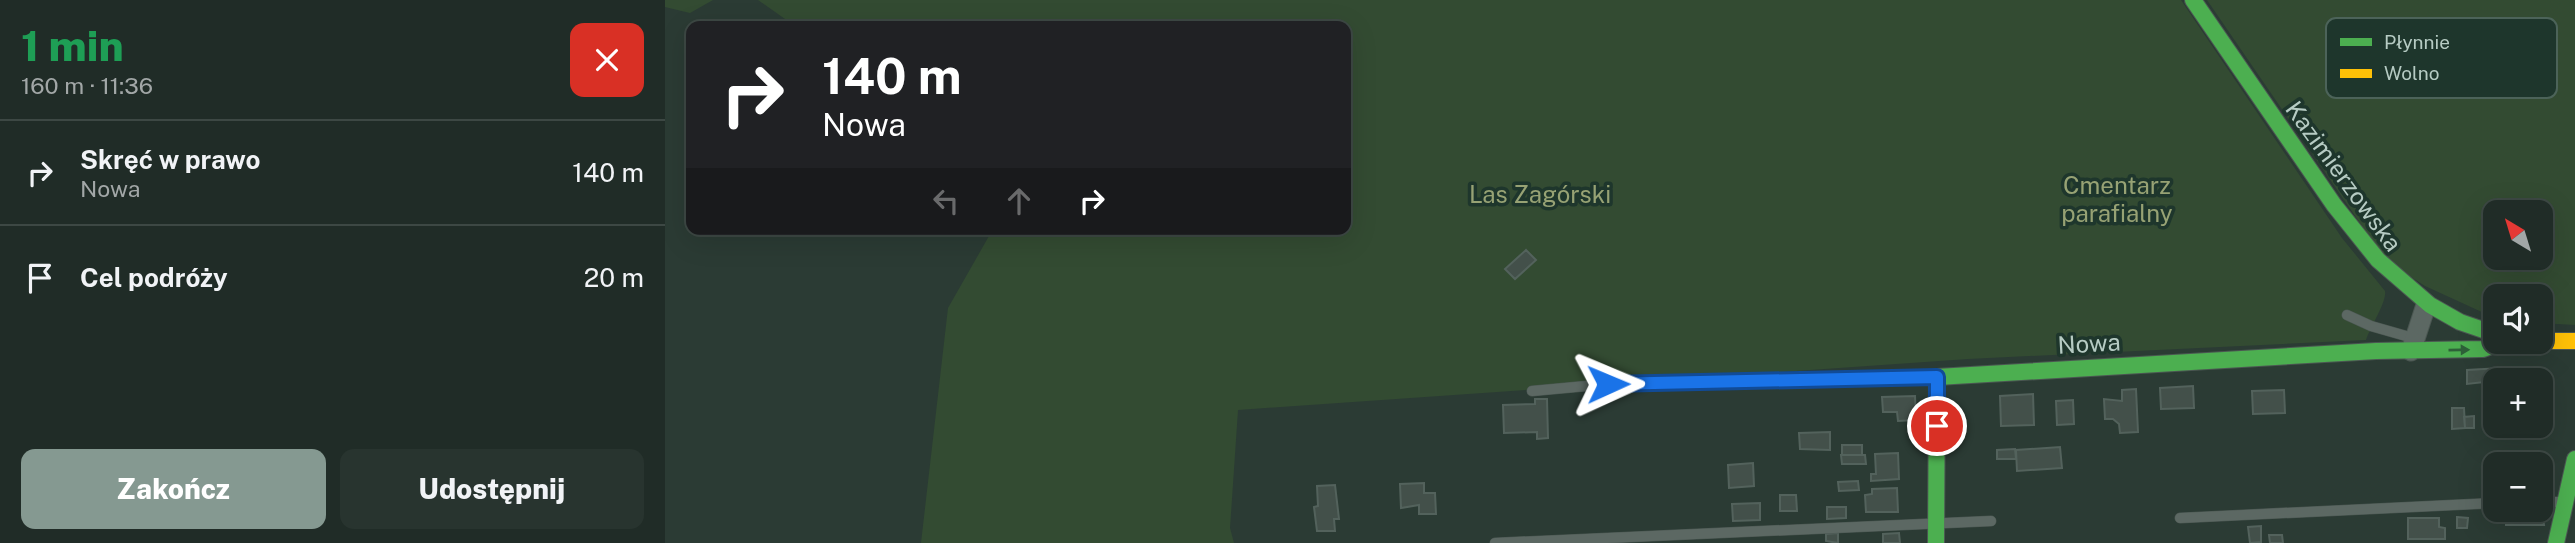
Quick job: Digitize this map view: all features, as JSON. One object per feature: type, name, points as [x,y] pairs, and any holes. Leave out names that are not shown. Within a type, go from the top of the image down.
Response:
[{"type":"street","name":"Kazimierzowska","points":[[2193,0],[2343,218],[2380,267],[2426,305],[2461,324],[2483,330]]},
{"type":"street","points":[[2412,344],[2426,305]]},
{"type":"street","points":[[2553,341],[2575,341]]},
{"type":"street","name":"Nowa","points":[[1937,377],[2412,344],[2483,349]]},
{"type":"street","points":[[1936,543],[1937,377]]},
{"type":"street","points":[[2556,543],[2575,459]]},
{"type":"lane","points":[[2347,315],[2412,344]]},
{"type":"lane","points":[[1532,391],[1608,384],[1937,377]]},
{"type":"lane","points":[[2553,502],[2565,502]]},
{"type":"lane","points":[[2180,518],[2483,504]]},
{"type":"lane","points":[[1495,543],[1990,521]]},
{"type":"green space","points":[[665,0],[713,0],[690,13],[665,7]]},
{"type":"green space","name":"Las Zagórski","points":[[758,0],[2181,0],[2342,238],[2385,291],[2385,296],[2366,340],[1968,359],[1238,410],[1230,528],[1234,543],[921,543],[948,308],[990,235],[1351,235],[1351,21],[788,21]]},
{"type":"green space","points":[[2207,0],[2575,0],[2575,325],[2553,324],[2553,284],[2483,284],[2483,313],[2425,286],[2386,261]]},
{"type":"building","points":[[1526,250],[1536,260],[1515,279],[1505,269]]},
{"type":"building","points":[[2483,369],[2483,382],[2467,384],[2467,370]]},
{"type":"building","points":[[2193,386],[2194,408],[2161,409],[2160,388]]},
{"type":"building","points":[[2136,389],[2138,432],[2120,433],[2119,424],[2113,419],[2105,419],[2104,399],[2122,401],[2122,390]]},
{"type":"building","points":[[2284,390],[2285,413],[2253,414],[2252,391]]},
{"type":"building","points":[[2033,394],[2034,425],[2001,426],[2000,396]]},
{"type":"building","points":[[1915,396],[1916,420],[1898,421],[1897,412],[1883,412],[1882,397]]},
{"type":"building","points":[[1535,399],[1547,399],[1548,438],[1537,439],[1537,432],[1504,433],[1503,405],[1535,404]]},
{"type":"building","points":[[2073,400],[2074,424],[2057,425],[2056,401]]},
{"type":"building","points":[[2452,408],[2464,408],[2465,428],[2452,429]]},
{"type":"building","points":[[2474,416],[2474,428],[2465,428],[2464,417]]},
{"type":"building","points":[[1830,432],[1830,450],[1800,449],[1799,433]]},
{"type":"building","points":[[1842,445],[1862,445],[1862,455],[1842,455]]},
{"type":"building","points":[[2060,447],[2062,468],[2017,471],[2016,450]]},
{"type":"building","points":[[2015,449],[2016,459],[1997,459],[1997,450]]},
{"type":"building","points":[[1898,453],[1899,479],[1871,481],[1871,474],[1876,474],[1875,454]]},
{"type":"building","points":[[1841,455],[1865,455],[1866,464],[1842,464]]},
{"type":"building","points":[[1753,463],[1754,486],[1729,488],[1728,465]]},
{"type":"building","points":[[1858,481],[1859,490],[1839,491],[1838,482]]},
{"type":"building","points":[[1424,483],[1424,493],[1435,493],[1436,514],[1419,514],[1419,505],[1401,508],[1400,484]]},
{"type":"building","points":[[1335,485],[1339,519],[1334,519],[1335,531],[1317,531],[1314,507],[1318,506],[1317,486]]},
{"type":"building","points":[[1897,488],[1898,512],[1866,512],[1865,495],[1872,494],[1872,489]]},
{"type":"building","points":[[1780,495],[1796,495],[1797,511],[1780,511]]},
{"type":"building","points":[[1760,503],[1760,520],[1733,521],[1732,504]]},
{"type":"building","points":[[1827,507],[1846,507],[1846,518],[1827,519]]},
{"type":"building","points":[[2457,517],[2468,518],[2467,528],[2457,528]]},
{"type":"building","points":[[2408,518],[2439,518],[2439,527],[2445,528],[2445,539],[2408,539]]},
{"type":"building","points":[[2506,522],[2543,522],[2544,525],[2506,525]]},
{"type":"building","points":[[2261,526],[2261,542],[2250,543],[2248,527]]},
{"type":"building","points":[[1838,533],[1838,543],[1826,541],[1826,534]]},
{"type":"building","points":[[1899,533],[1900,543],[1883,543],[1883,534]]},
{"type":"building","points":[[2269,535],[2282,535],[2283,543],[2270,543]]},
{"type":"traffic: fast","points":[[2193,0],[2334,205],[2378,260],[2430,305],[2460,322],[2483,330]]},
{"type":"traffic: fast","points":[[1936,543],[1937,377],[2376,351],[2483,349]]},
{"type":"traffic: fast","points":[[2556,543],[2575,459]]},
{"type":"traffic: slow","points":[[2553,341],[2575,341]]},
{"type":"route","points":[[1608,384],[1937,377],[1937,426]]},
{"type":"park label","name":"Cmentarz parafialny","points":[[2117,199]]}]
